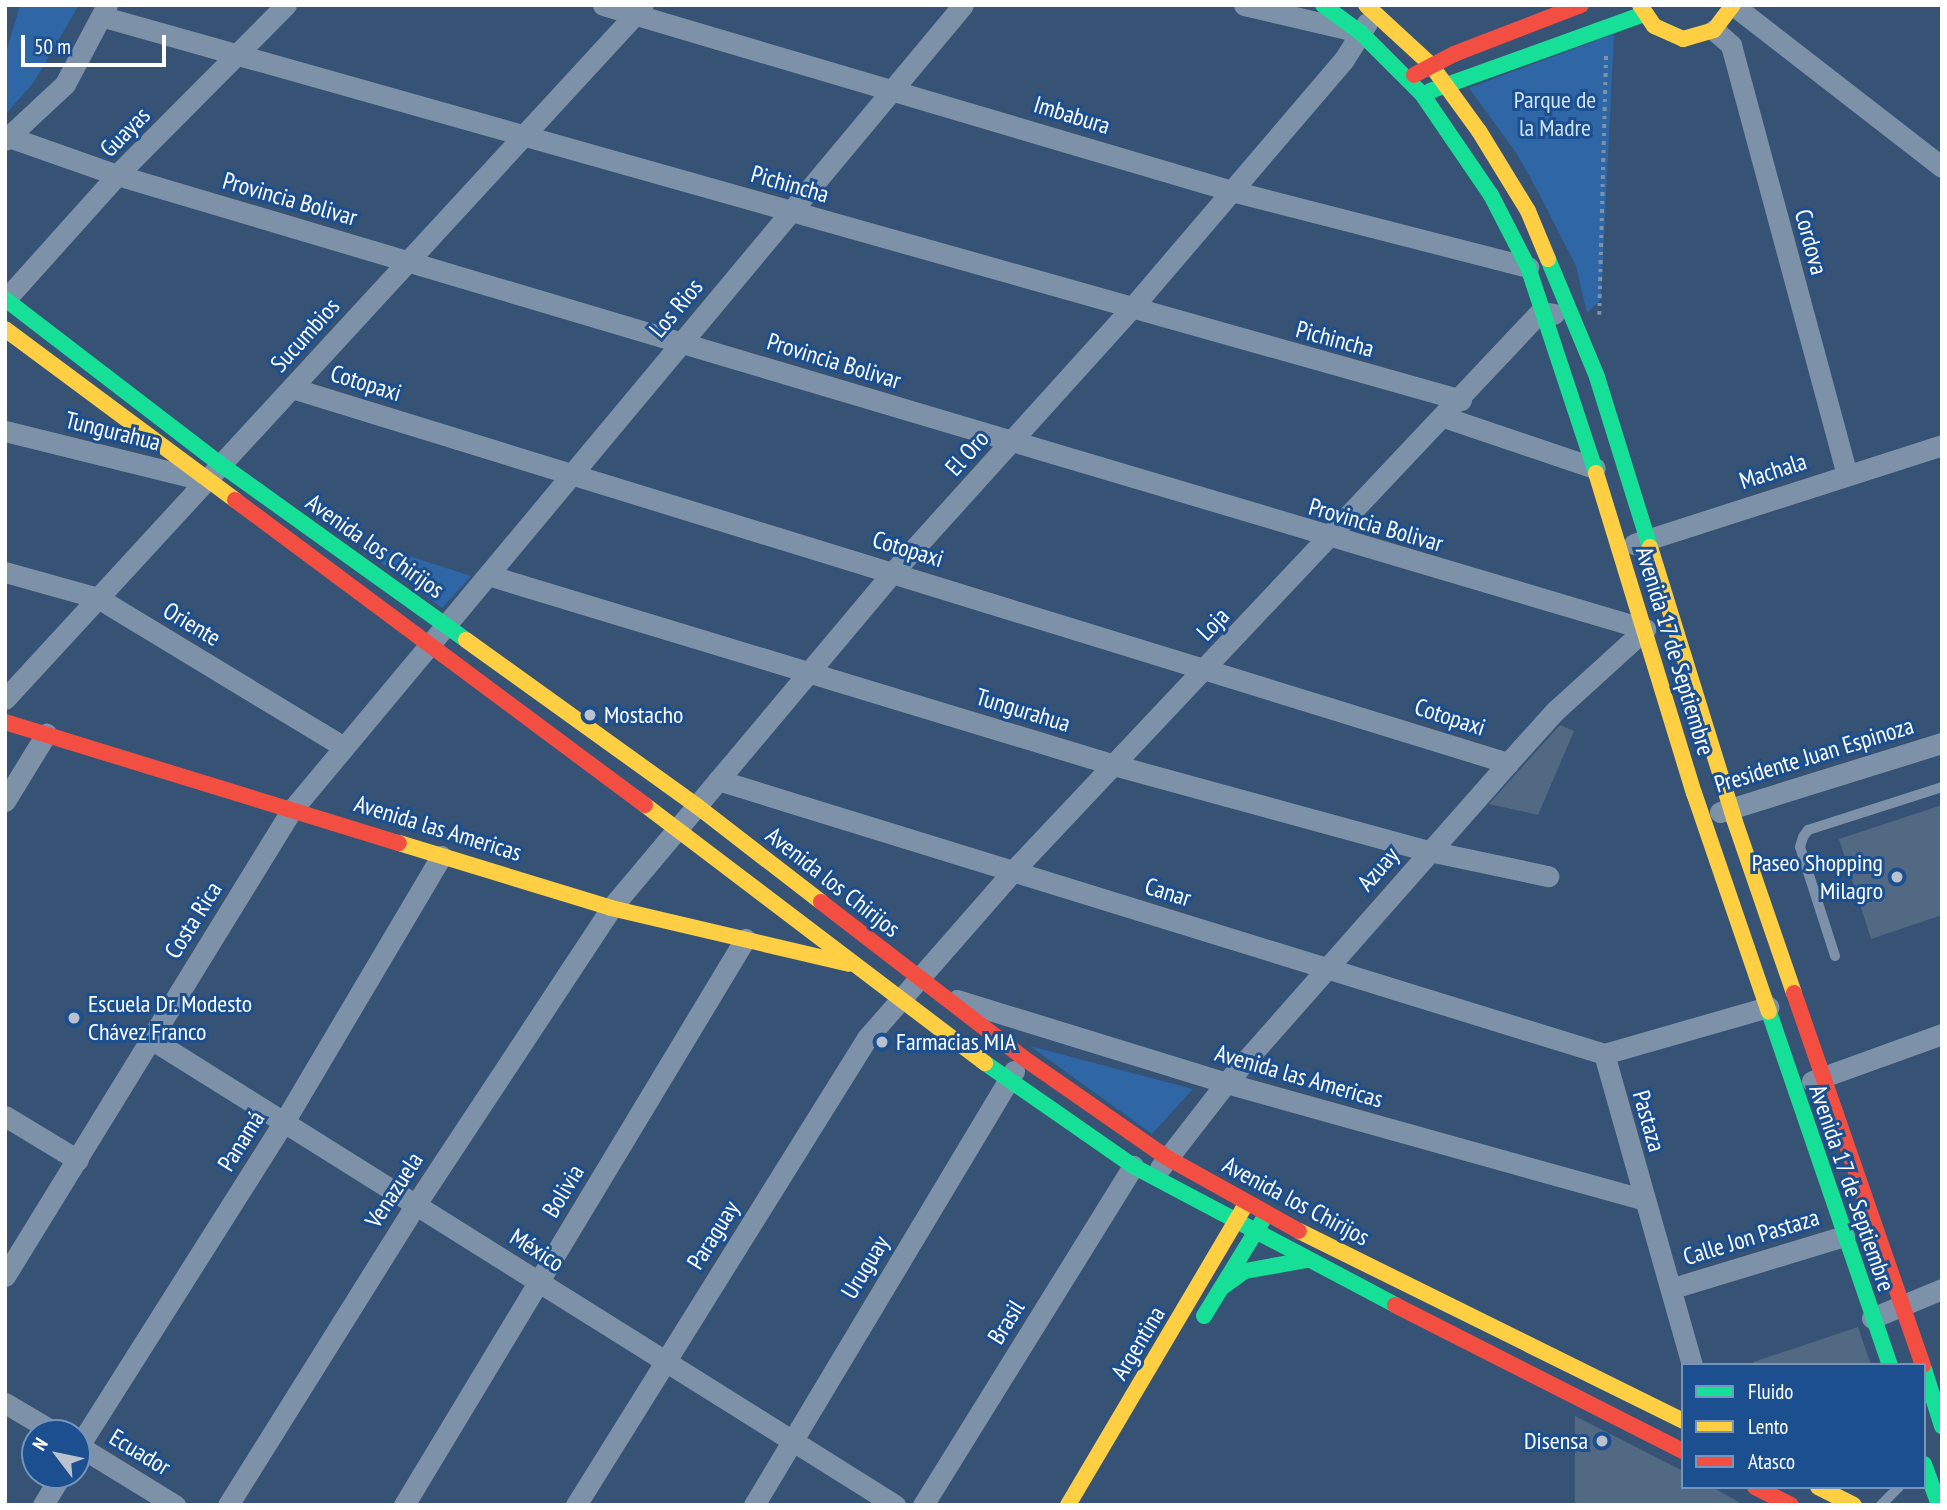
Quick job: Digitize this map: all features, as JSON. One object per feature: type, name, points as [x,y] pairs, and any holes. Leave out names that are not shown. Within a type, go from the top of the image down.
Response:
[{"type":"street","name":"Guayas","points":[[6,300],[117,175],[240,55],[286,5]]},
{"type":"street","name":"Imbabura","points":[[603,5],[639,10],[1232,191],[1528,267]]},
{"type":"street","name":"Los Rios","points":[[430,645],[963,5]]},
{"type":"street","points":[[1244,5],[1361,33]]},
{"type":"street","name":"Avenida 17 de Septiembre","points":[[1323,5],[1361,33],[1422,94],[1491,195],[1528,267],[1540,312],[1621,548],[1703,818],[1843,1236],[1889,1363]]},
{"type":"street","points":[[1408,79],[1431,65],[1581,5]]},
{"type":"street","points":[[1422,94],[1607,27],[1642,9],[1654,26],[1683,39],[1714,30],[1733,5],[1942,167]]},
{"type":"street","name":"Avenida 17 de Septiembre","points":[[1373,7],[1447,84],[1528,211],[1597,377],[1731,808],[1923,1363]]},
{"type":"street","name":"El Oro","points":[[611,908],[893,572],[1130,310],[1343,61],[1361,33],[1373,7]]},
{"type":"street","name":"Sucumbios","points":[[5,699],[216,474],[639,10]]},
{"type":"street","name":"Pichincha","points":[[106,11],[240,55],[1130,310],[1461,400]]},
{"type":"street","points":[[7,138],[65,84],[106,11]]},
{"type":"street","name":"Cordova","points":[[1714,30],[1731,45],[1847,475]]},
{"type":"street","name":"Provincia Bolivar","points":[[7,138],[117,175],[682,342],[1330,539],[1645,629]]},
{"type":"street","name":"Avenida los Chirijos","points":[[6,300],[216,474],[430,645],[786,910],[1008,1081],[1133,1166],[1235,1224],[1681,1450]]},
{"type":"street","points":[[1540,312],[1573,318]]},
{"type":"street","name":"Loja","points":[[902,998],[1013,872],[1461,400],[1540,312]]},
{"type":"street","name":"Avenida los Chirijos","points":[[5,329],[216,474],[448,625],[697,806],[1022,1057],[1166,1157],[1246,1204],[1681,1420]]},
{"type":"street","name":"Cotopaxi","points":[[292,388],[1208,667],[1508,763]]},
{"type":"street","points":[[1444,417],[1595,468]]},
{"type":"street","name":"Tungurahua","points":[[5,431],[216,474]]},
{"type":"street","name":"Machala","points":[[1621,548],[1942,445]]},
{"type":"street","name":"Oriente","points":[[5,572],[98,598],[342,746]]},
{"type":"street","name":"Tungurahua","points":[[488,575],[1114,765],[1429,851],[1548,876]]},
{"type":"street","name":"Azuay","points":[[1166,1157],[1226,1083],[1555,711],[1645,629]]},
{"type":"street","name":"Costa Rica","points":[[5,1276],[291,811],[342,746],[430,645]]},
{"type":"street","name":"Avenida las Americas","points":[[5,722],[611,908],[860,966]]},
{"type":"street","points":[[5,801],[46,734]]},
{"type":"street","name":"Presidente Juan Espinoza","points":[[1703,818],[1942,743]]},
{"type":"street","name":"Canar","points":[[718,780],[1604,1054]]},
{"type":"street","name":"Panamá","points":[[91,1426],[284,1122],[441,856]]},
{"type":"street","name":"Venazuela","points":[[228,1505],[416,1204],[611,908]]},
{"type":"street","points":[[773,946],[788,926],[786,910]]},
{"type":"street","name":"Bolivia","points":[[404,1505],[745,939]]},
{"type":"street","name":"Avenida las Americas","points":[[941,995],[1226,1083],[1644,1200]]},
{"type":"street","name":"Paraguay","points":[[576,1505],[867,1038],[902,998]]},
{"type":"street","points":[[1604,1054],[1768,1007]]},
{"type":"street","points":[[1794,1086],[1942,1034]]},
{"type":"street","name":"México","points":[[151,1039],[895,1505]]},
{"type":"street","name":"Pastaza","points":[[1604,1054],[1644,1200],[1673,1288],[1692,1363]]},
{"type":"street","name":"Uruguay","points":[[754,1505],[1022,1057]]},
{"type":"street","points":[[5,1116],[78,1160]]},
{"type":"street","points":[[1154,1178],[1166,1157]]},
{"type":"street","name":"Brasil","points":[[923,1505],[1133,1166]]},
{"type":"street","name":"Argentina","points":[[1068,1505],[1246,1204]]},
{"type":"street","name":"Argentina","points":[[1193,1334],[1266,1214]]},
{"type":"street","name":"Calle Jon Pastaza","points":[[1673,1288],[1843,1236]]},
{"type":"street","points":[[1221,1288],[1245,1271],[1306,1260]]},
{"type":"street","points":[[1872,1318],[1942,1289]]},
{"type":"street","name":"Avenida 17 de Septiembre","points":[[1926,1374],[1942,1426]]},
{"type":"street","points":[[5,1403],[33,1419]]},
{"type":"street","name":"Ecuador","points":[[91,1455],[175,1505]]},
{"type":"street","points":[[1926,1469],[1939,1505]]},
{"type":"street","points":[[1088,1505],[1102,1482]]},
{"type":"street","points":[[43,1505],[53,1489]]},
{"type":"street","points":[[1822,1489],[1854,1505]]},
{"type":"street","points":[[1760,1495],[1791,1505]]},
{"type":"lane","points":[[1835,956],[1800,847],[1803,836],[1808,830],[1942,787]]},
{"type":"lane","points":[[1881,1505],[1897,1489]]},
{"type":"path","points":[[1598,321],[1607,27]]},
{"type":"green space","points":[[20,5],[79,5],[34,82],[5,115],[5,56]]},
{"type":"green space","name":"Parque de la Madre","points":[[1614,34],[1601,299],[1587,313],[1576,266],[1536,188],[1517,154],[1469,88]]},
{"type":"green space","points":[[375,545],[471,576],[442,608],[368,553]]},
{"type":"green space","points":[[1030,1046],[1193,1089],[1152,1134]]},
{"type":"building","points":[[1560,725],[1574,731],[1538,815],[1489,804]]},
{"type":"building","name":"Paseo Shopping Milagro","points":[[1942,805],[1942,915],[1871,939],[1839,839]]},
{"type":"building","points":[[1858,1327],[1870,1363],[1753,1363]]},
{"type":"building","name":"Disensa","points":[[1575,1416],[1681,1470],[1681,1489],[1716,1489],[1744,1505],[1575,1505]]},
{"type":"traffic: fast","points":[[1323,5],[1361,33],[1422,94],[1491,195],[1528,267],[1596,473]]},
{"type":"traffic: fast","points":[[1430,91],[1644,14]]},
{"type":"traffic: fast","points":[[1548,259],[1597,377],[1650,547]]},
{"type":"traffic: fast","points":[[5,299],[223,466],[466,640]]},
{"type":"traffic: fast","points":[[1769,1012],[1889,1363]]},
{"type":"traffic: fast","points":[[985,1063],[1133,1166],[1395,1305]]},
{"type":"traffic: fast","points":[[1204,1316],[1264,1218]]},
{"type":"traffic: fast","points":[[1224,1286],[1245,1271],[1306,1260]]},
{"type":"traffic: fast","points":[[1926,1375],[1942,1426]]},
{"type":"traffic: fast","points":[[1926,1469],[1939,1505]]},
{"type":"traffic: slow","points":[[1366,5],[1431,65],[1479,131],[1528,211],[1548,259]]},
{"type":"traffic: slow","points":[[1640,5],[1654,26],[1683,39],[1714,30],[1733,5]]},
{"type":"traffic: slow","points":[[5,329],[235,500]]},
{"type":"traffic: slow","points":[[1596,473],[1694,793],[1769,1012]]},
{"type":"traffic: slow","points":[[1650,547],[1734,819],[1794,993]]},
{"type":"traffic: slow","points":[[466,640],[697,806],[821,902]]},
{"type":"traffic: slow","points":[[645,805],[985,1063]]},
{"type":"traffic: slow","points":[[399,843],[611,908],[849,964]]},
{"type":"traffic: slow","points":[[1068,1505],[1244,1207]]},
{"type":"traffic: slow","points":[[1299,1231],[1681,1420]]},
{"type":"traffic: slow","points":[[1822,1489],[1854,1505]]},
{"type":"traffic: jam","points":[[1414,75],[1454,54],[1581,5]]},
{"type":"traffic: jam","points":[[235,500],[645,805]]},
{"type":"traffic: jam","points":[[5,722],[399,843]]},
{"type":"traffic: jam","points":[[821,902],[1022,1057],[1166,1157],[1299,1231]]},
{"type":"traffic: jam","points":[[1794,993],[1922,1363]]},
{"type":"traffic: jam","points":[[1395,1305],[1681,1450]]},
{"type":"traffic: jam","points":[[1759,1489],[1791,1505]]},
{"type":"place","name":"Mostacho","points":[[590,715]]},
{"type":"place","name":"Paseo Shopping Milagro","points":[[1897,877]]},
{"type":"place","name":"Escuela Dr. Modesto Chávez Franco","points":[[74,1018]]},
{"type":"place","name":"Farmacias MIA","points":[[882,1042]]},
{"type":"place","name":"Disensa","points":[[1602,1441]]}]
